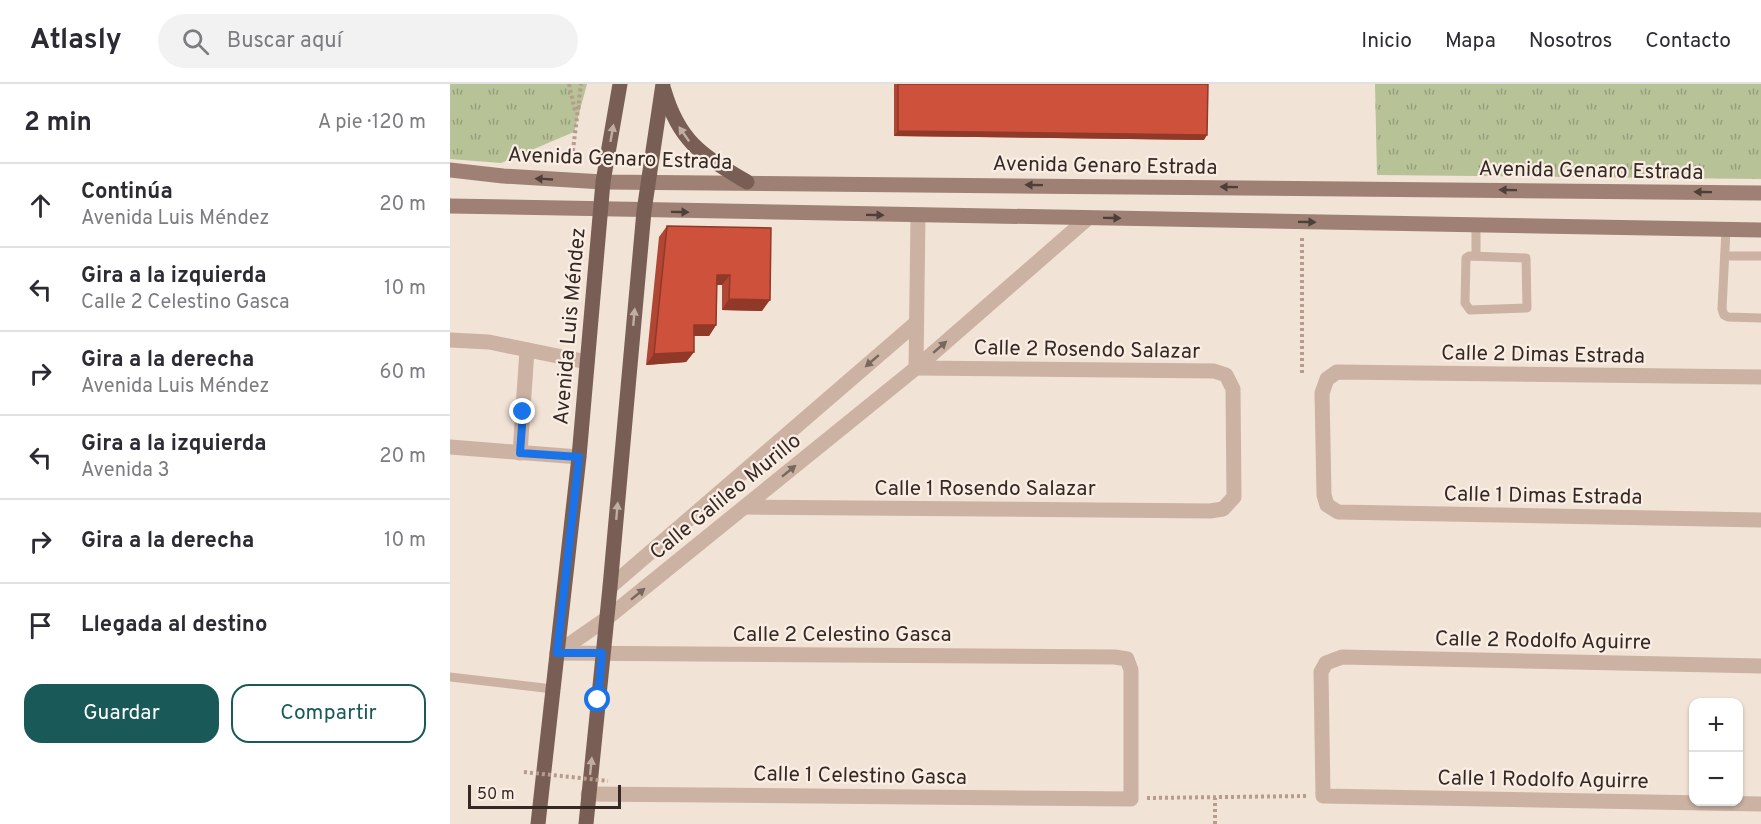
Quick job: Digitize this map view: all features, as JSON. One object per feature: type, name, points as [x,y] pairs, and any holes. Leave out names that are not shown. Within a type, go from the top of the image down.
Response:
[{"type":"main road","name":"Avenida Luis Méndez","points":[[538,824],[579,457],[603,182],[620,84]]},
{"type":"main road","points":[[586,824],[647,182],[663,85]]},
{"type":"main road","points":[[663,85],[670,112],[686,139],[710,160],[747,182]]},
{"type":"street","name":"Avenida Genaro Estrada","points":[[450,170],[503,176],[603,182],[1756,193]]},
{"type":"street","points":[[450,206],[1761,230]]},
{"type":"street","points":[[916,368],[918,216]]},
{"type":"street","name":"Calle Galileo Murillo","points":[[557,653],[606,619],[916,368],[1088,218]]},
{"type":"street","name":"Calle Galileo Murillo","points":[[610,587],[916,323]]},
{"type":"street","points":[[450,340],[489,342],[587,362]]},
{"type":"street","points":[[520,453],[527,350]]},
{"type":"street","name":"Calle 2 Rosendo Salazar","points":[[916,368],[1214,371],[1226,375],[1233,389],[1234,497],[1223,509]]},
{"type":"street","name":"Calle 2 Dimas Estrada","points":[[1327,505],[1324,495],[1322,393],[1327,379],[1337,372],[1761,377]]},
{"type":"street","points":[[450,447],[579,457]]},
{"type":"street","name":"Calle 1 Dimas Estrada","points":[[1327,505],[1338,512],[1761,520]]},
{"type":"street","name":"Calle 1 Rosendo Salazar","points":[[745,507],[1210,511],[1223,509]]},
{"type":"street","name":"Calle 2 Celestino Gasca","points":[[557,653],[1127,659],[1131,670],[1131,799]]},
{"type":"street","name":"Calle 2 Rodolfo Aguirre","points":[[1323,796],[1321,672],[1326,663],[1342,657],[1761,666]]},
{"type":"street","name":"Calle 1 Celestino Gasca","points":[[588,794],[1131,799]]},
{"type":"street","name":"Calle 1 Rodolfo Aguirre","points":[[1323,796],[1761,804]]},
{"type":"lane","points":[[1476,225],[1476,256]]},
{"type":"lane","points":[[1726,230],[1722,309],[1724,315],[1761,318]]},
{"type":"lane","points":[[1476,256],[1526,258],[1527,308],[1470,310],[1467,308],[1465,303],[1466,258],[1476,256]]},
{"type":"lane","points":[[1725,256],[1761,256]]},
{"type":"lane","points":[[450,677],[553,689]]},
{"type":"path","points":[[569,84],[576,114]]},
{"type":"path","points":[[576,180],[573,150],[580,84]]},
{"type":"path","points":[[1302,222],[1302,373]]},
{"type":"path","points":[[524,772],[608,781]]},
{"type":"path","points":[[1131,799],[1323,796]]},
{"type":"path","points":[[1215,797],[1215,824]]},
{"type":"green space","points":[[450,84],[587,84],[574,132],[501,163],[450,159]]},
{"type":"green space","points":[[1375,84],[1761,84],[1761,179],[1377,175]]},
{"type":"building","points":[[898,84],[1208,84],[1207,135],[898,131]]},
{"type":"building","points":[[667,226],[771,228],[770,300],[729,299],[730,275],[717,275],[716,325],[694,325],[694,352],[654,354]]},
{"type":"route","points":[[523,412],[520,453],[579,457],[557,653],[602,653],[598,700]]}]
